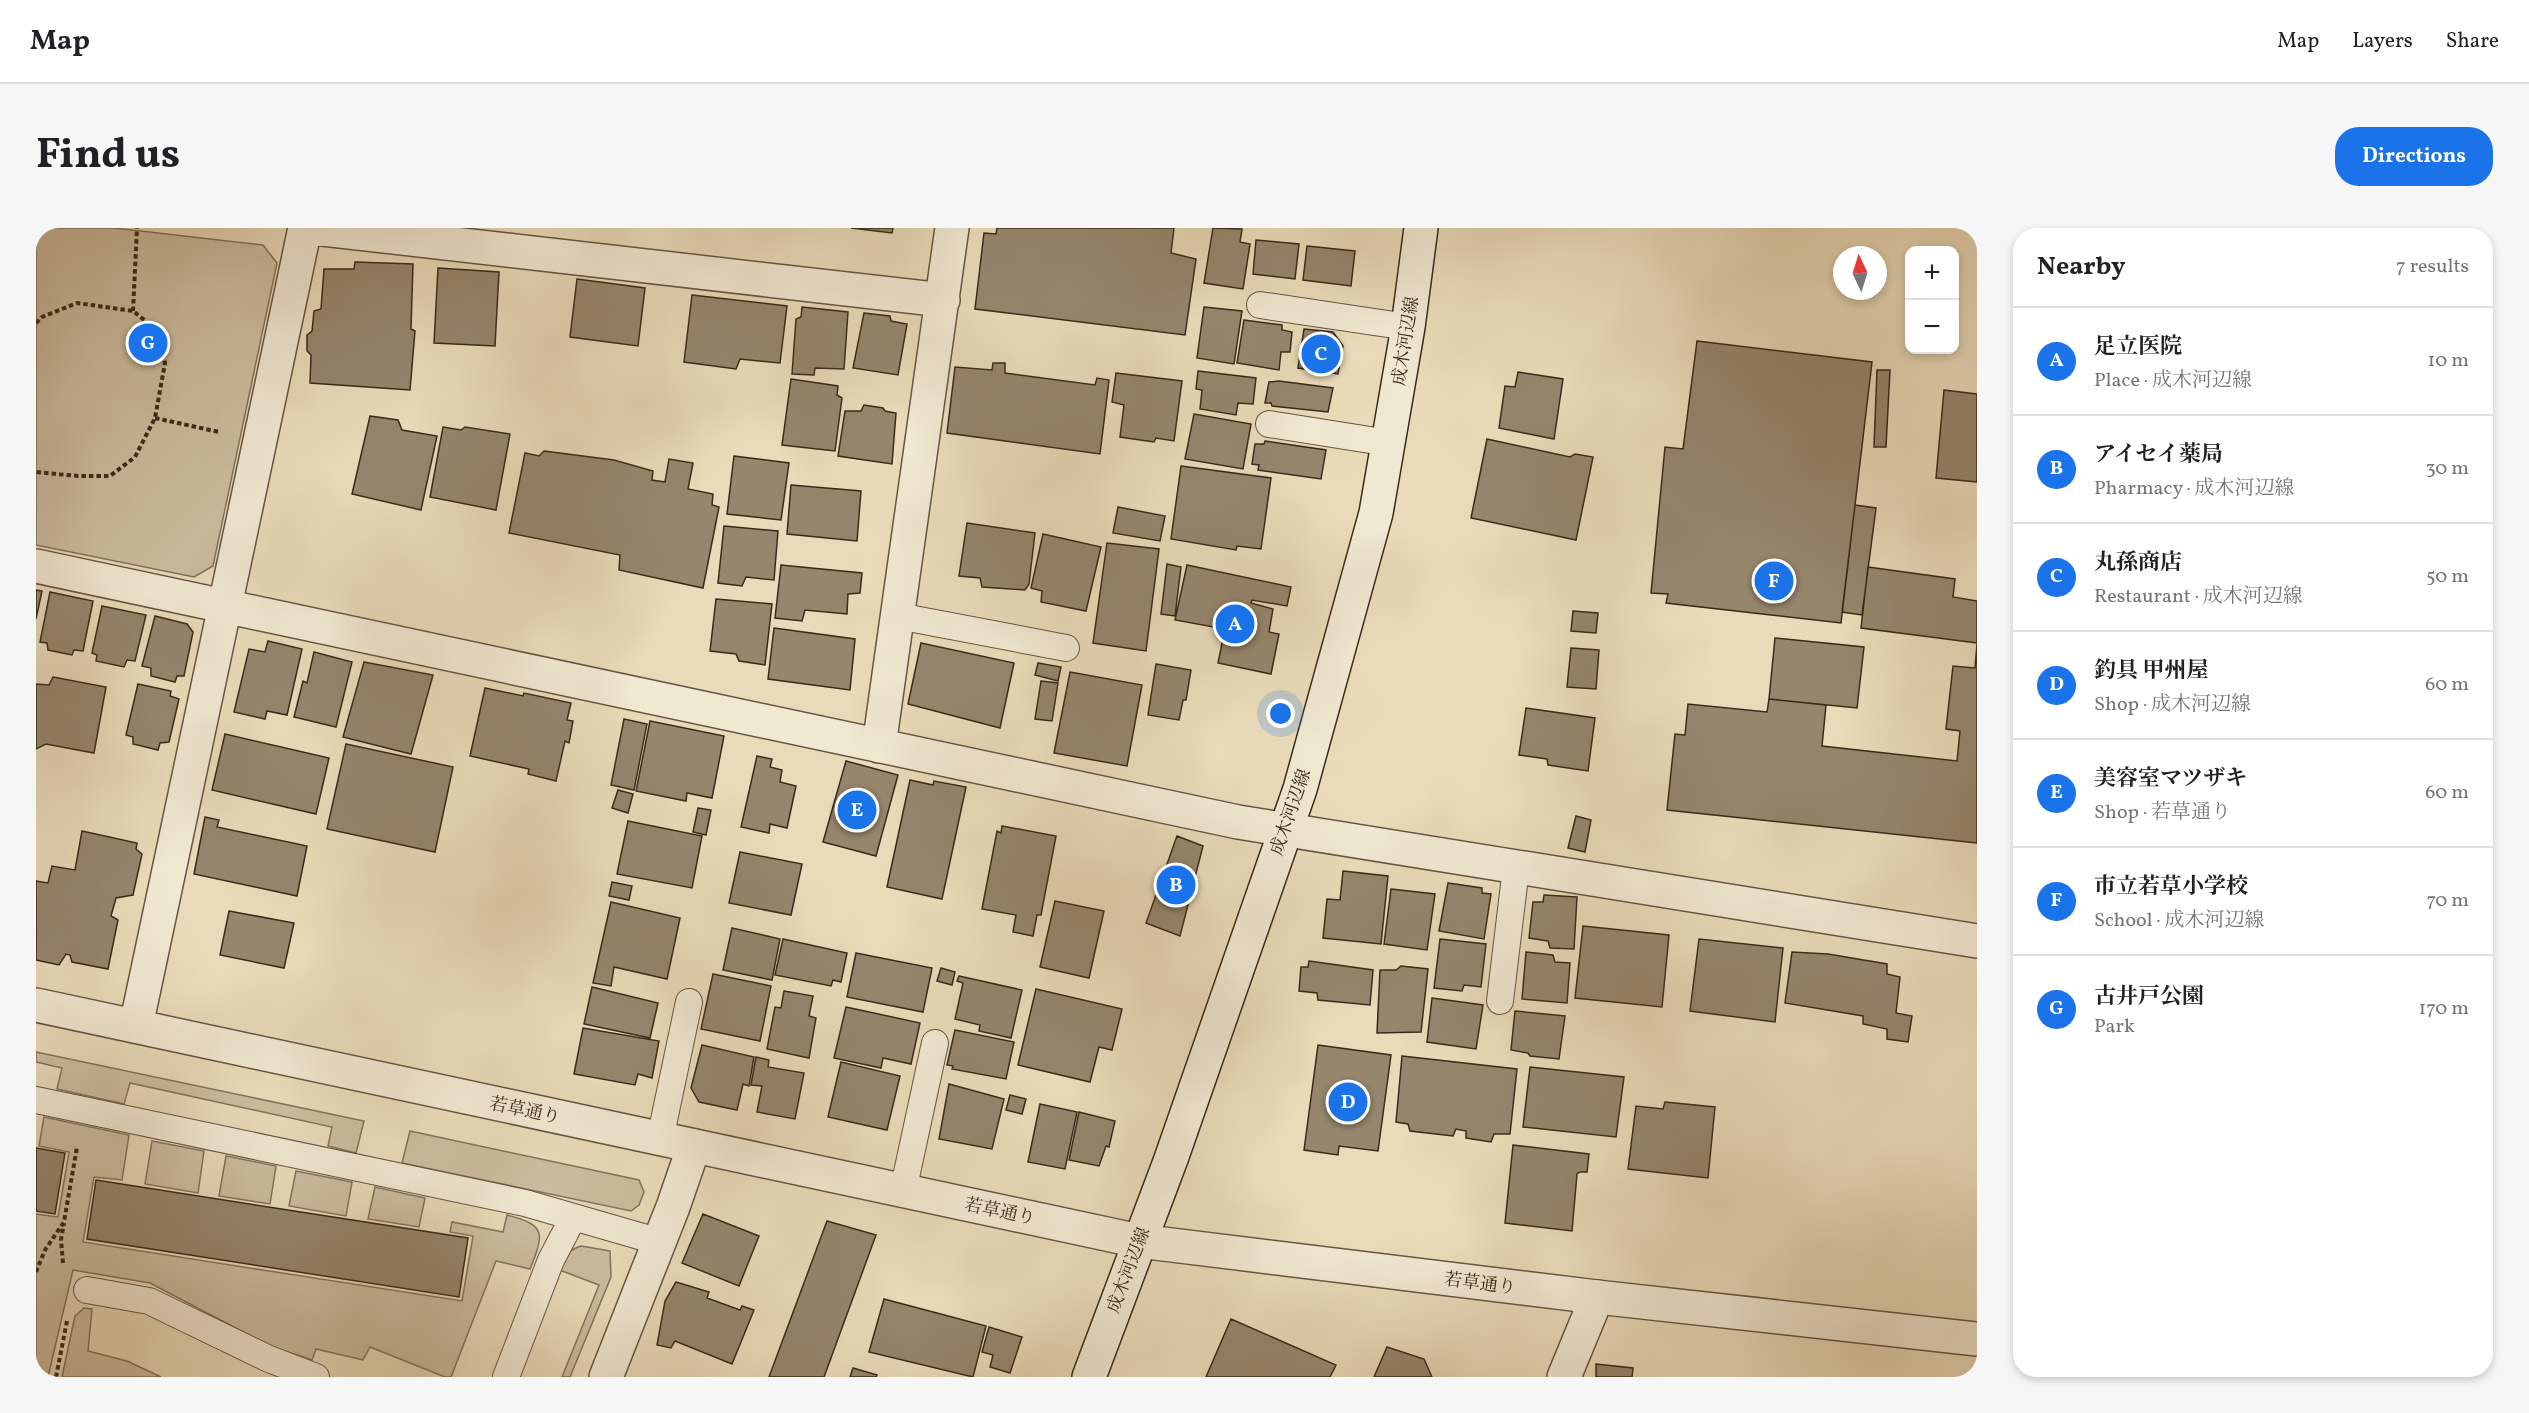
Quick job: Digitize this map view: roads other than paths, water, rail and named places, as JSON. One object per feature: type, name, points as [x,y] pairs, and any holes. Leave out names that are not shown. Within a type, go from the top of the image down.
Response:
[{"type":"street","points":[[136,1026],[305,228]]},
{"type":"street","points":[[314,228],[943,300]]},
{"type":"street","points":[[879,746],[952,228]]},
{"type":"street","name":"成木河辺線","points":[[1089,1377],[1171,1159],[1300,789],[1376,513],[1408,327],[1421,228]]},
{"type":"street","points":[[36,566],[1238,822],[1977,941]]},
{"type":"street","name":"若草通り","points":[[36,1005],[1139,1241],[1597,1297],[1977,1339]]},
{"type":"street","points":[[606,1377],[660,1242],[694,1146]]},
{"type":"street","points":[[1564,1377],[1597,1297]]},
{"type":"lane","points":[[1260,305],[1408,327]]},
{"type":"lane","points":[[1269,424],[1389,443]]},
{"type":"lane","points":[[898,616],[1066,648]]},
{"type":"lane","points":[[1500,1001],[1515,868]]},
{"type":"lane","points":[[660,1139],[689,1002]]},
{"type":"lane","points":[[903,1191],[935,1042]]},
{"type":"lane","points":[[36,1100],[525,1203],[660,1242]]},
{"type":"lane","points":[[506,1377],[551,1260],[573,1218]]},
{"type":"lane","points":[[87,1290],[149,1301],[268,1359],[316,1377]]},
{"type":"place","name":"古井戸公園","points":[[148,343]]},
{"type":"place","name":"丸孫商店","points":[[1321,354]]},
{"type":"place","name":"市立若草小学校","points":[[1774,581]]},
{"type":"place","name":"足立医院","points":[[1235,624]]},
{"type":"place","name":"美容室マツザキ","points":[[857,810]]},
{"type":"place","name":"アイセイ薬局","points":[[1176,885]]},
{"type":"place","name":"釣具 甲州屋","points":[[1348,1102]]}]
